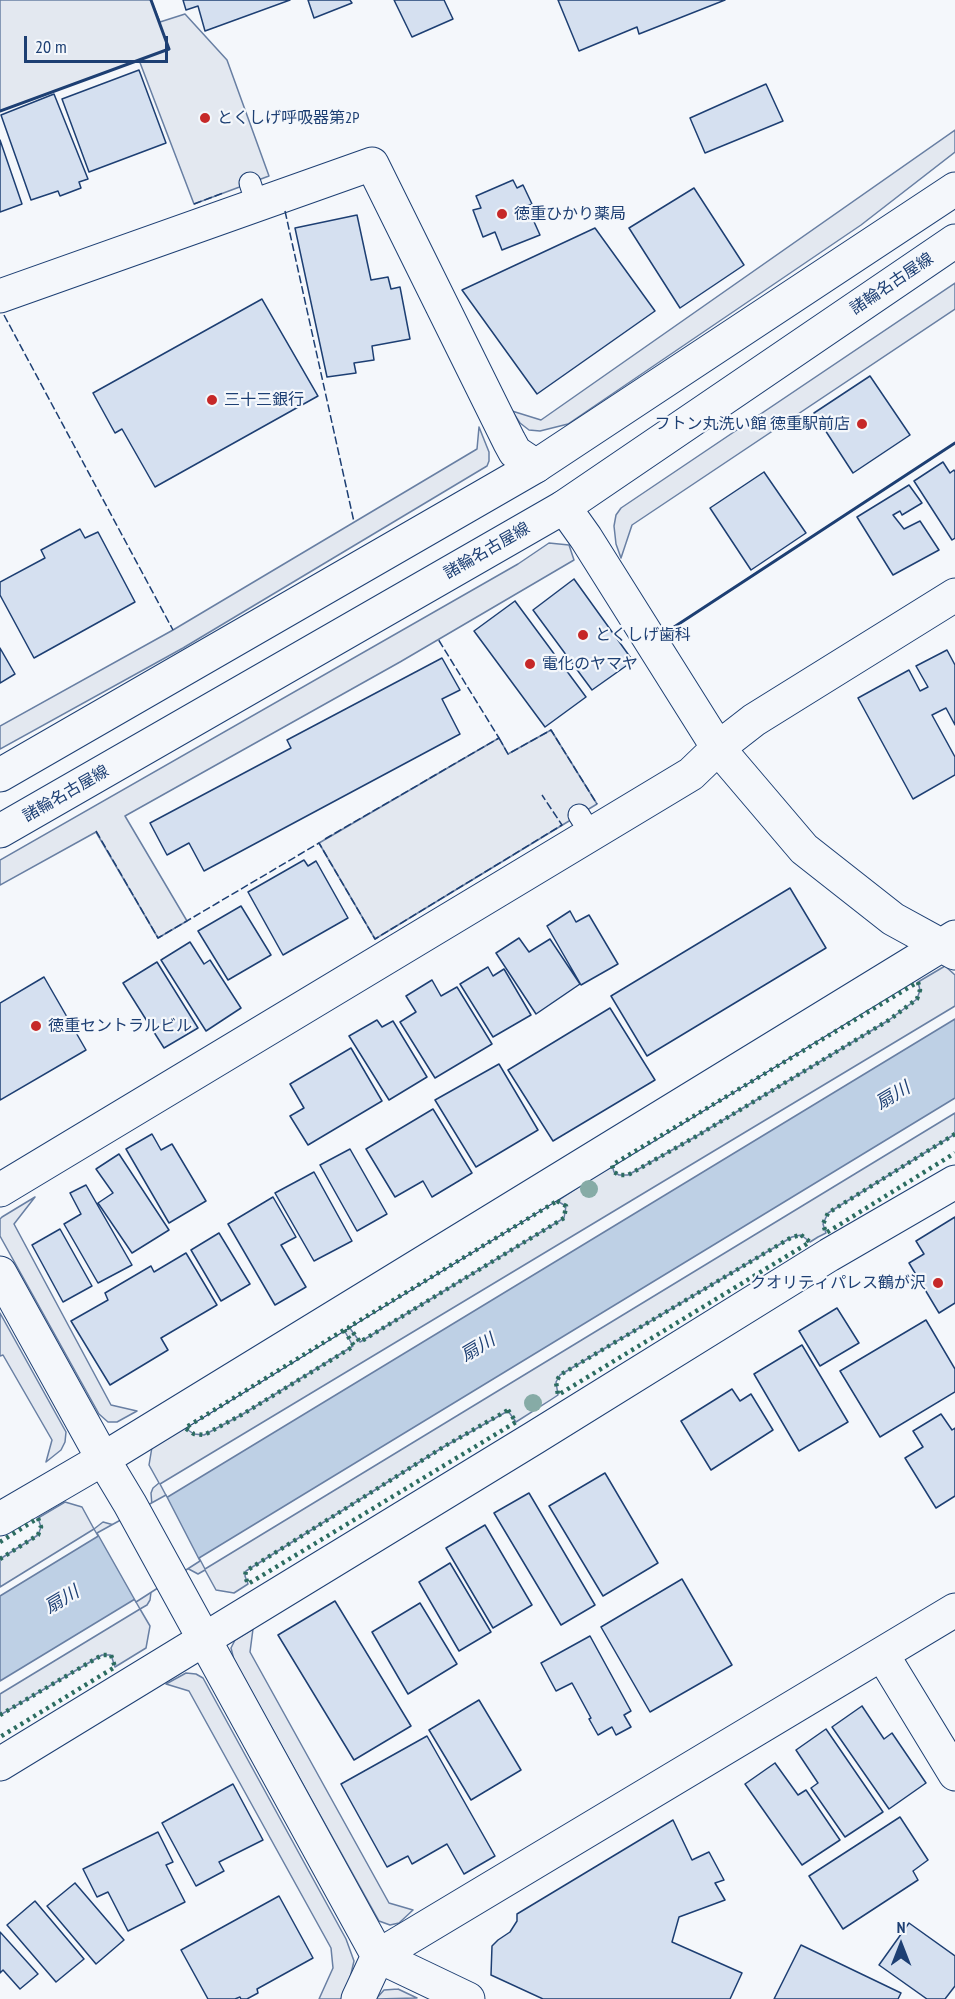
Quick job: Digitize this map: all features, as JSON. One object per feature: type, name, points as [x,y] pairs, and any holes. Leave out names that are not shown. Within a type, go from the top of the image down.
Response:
[{"type":"street","points":[[0,296],[254,194],[372,164],[509,441],[515,452],[536,466]]},
{"type":"street","points":[[0,775],[536,466],[955,189]]},
{"type":"street","name":"諸輪名古屋線","points":[[0,831],[564,507],[955,241]]},
{"type":"street","points":[[564,507],[718,748],[804,849],[893,919],[951,945]]},
{"type":"street","points":[[0,1190],[585,825],[691,774],[718,748],[754,720],[955,595]]},
{"type":"street","points":[[0,1519],[103,1459],[951,945]]},
{"type":"street","points":[[0,1764],[829,1255],[955,1182]]},
{"type":"street","points":[[0,1273],[130,1504],[378,1956],[468,1999]]},
{"type":"street","points":[[358,1999],[378,1956],[955,1610]]},
{"type":"street","points":[[882,1654],[955,1774]]},
{"type":"shaded area","points":[[0,0],[151,0],[160,22],[185,14],[227,60],[269,176],[194,204],[139,60],[0,111]]},
{"type":"shaded area","points":[[955,130],[955,152],[861,225],[568,424],[540,431],[529,430],[520,423],[512,411],[541,420]]},
{"type":"shaded area","points":[[955,283],[955,309],[632,525],[621,558],[616,544],[614,526],[616,515],[621,508]]},
{"type":"shaded area","points":[[479,427],[489,452],[487,466],[183,648],[0,749],[0,726],[173,630],[477,449]]},
{"type":"shaded area","points":[[549,543],[569,545],[574,560],[400,662],[125,816],[187,921],[158,938],[96,832],[0,885],[0,860],[518,564]]},
{"type":"shaded area","points":[[551,730],[597,804],[375,939],[319,843],[499,738],[508,754]]},
{"type":"shaded area","points":[[945,966],[955,975],[955,1006],[160,1484],[205,1569],[955,1113],[955,1134],[828,1213],[823,1224],[826,1233],[810,1242],[801,1235],[792,1237],[560,1375],[556,1382],[558,1395],[516,1422],[508,1411],[445,1446],[246,1571],[248,1584],[234,1593],[216,1590],[205,1570],[198,1574],[185,1567],[152,1506],[151,1493],[159,1483],[149,1465],[152,1447],[185,1428],[194,1434],[204,1435],[243,1414],[353,1346],[344,1330],[349,1327],[360,1342],[564,1218],[566,1206],[557,1201],[612,1165],[614,1172],[619,1175],[628,1175],[889,1020],[917,999],[920,990],[918,982]]},
{"type":"shaded area","points":[[35,1197],[14,1224],[111,1405],[137,1411],[117,1422],[108,1422],[99,1414],[0,1236],[0,1219]]},
{"type":"shaded area","points":[[0,1313],[66,1432],[61,1450],[46,1462],[52,1440],[3,1355],[0,1356]]},
{"type":"shaded area","points":[[65,1502],[82,1507],[94,1529],[0,1587],[0,1559],[38,1535],[41,1527],[38,1518]]},
{"type":"shaded area","points":[[103,1522],[114,1525],[151,1592],[147,1605],[140,1609],[94,1529]]},
{"type":"shaded area","points":[[140,1609],[150,1626],[146,1648],[115,1667],[111,1655],[102,1655],[0,1715],[0,1694]]},
{"type":"shaded area","points":[[253,1629],[250,1652],[389,1903],[413,1910],[399,1923],[390,1925],[379,1921],[234,1660],[231,1648],[235,1640]]},
{"type":"shaded area","points":[[186,1673],[196,1674],[203,1678],[346,1939],[354,1961],[341,1999],[319,1999],[333,1968],[331,1948],[189,1691],[166,1684]]},
{"type":"shaded area","points":[[398,1989],[417,1998],[376,1999],[384,1990]]},
{"type":"water","name":"扇川","points":[[955,1019],[955,1098],[0,1681],[0,1596],[166,1498]]},
{"type":"pier","points":[[166,1495],[200,1561],[136,1602],[97,1533]]},
{"type":"building","points":[[183,0],[290,0],[205,31],[198,6],[186,10]]},
{"type":"building","points":[[308,0],[350,0],[352,3],[314,18]]},
{"type":"building","points":[[394,0],[444,0],[453,19],[412,37]]},
{"type":"building","points":[[558,0],[725,0],[639,34],[637,27],[579,51]]},
{"type":"building","points":[[139,70],[166,143],[89,172],[62,99]]},
{"type":"building","points":[[766,84],[783,121],[705,153],[690,118]]},
{"type":"building","points":[[54,94],[88,179],[79,182],[81,188],[60,196],[58,191],[31,200],[1,115]]},
{"type":"building","points":[[0,140],[22,204],[0,212]]},
{"type":"building","points":[[513,180],[517,188],[523,185],[532,204],[527,206],[540,235],[502,250],[495,232],[483,237],[473,210],[481,208],[476,196]]},
{"type":"building","points":[[694,188],[744,265],[680,308],[629,228]]},
{"type":"building","points":[[357,215],[371,280],[388,277],[391,289],[400,287],[410,339],[372,346],[374,360],[354,363],[356,373],[327,377],[295,228]]},
{"type":"building","points":[[595,228],[655,311],[537,394],[462,290]]},
{"type":"building","points":[[262,299],[318,396],[155,487],[122,429],[115,433],[93,393]]},
{"type":"building","name":"フトン丸洗い館 徳重駅前店","points":[[870,376],[910,435],[853,473],[814,413]]},
{"type":"building","points":[[943,462],[950,473],[954,470],[955,472],[955,538],[952,540],[914,481]]},
{"type":"building","points":[[764,472],[806,533],[751,570],[710,508]]},
{"type":"building","points":[[909,485],[922,503],[902,515],[900,511],[893,515],[904,529],[920,521],[939,550],[893,575],[857,517]]},
{"type":"building","points":[[80,529],[85,538],[98,532],[135,602],[34,658],[0,595],[0,582],[45,558],[41,550]]},
{"type":"building","name":"とくしげ歯科","points":[[574,579],[633,661],[592,690],[533,610]]},
{"type":"building","name":"電化のヤマヤ","points":[[515,601],[586,697],[545,727],[474,631]]},
{"type":"building","points":[[0,648],[15,674],[0,683]]},
{"type":"building","points":[[947,650],[955,665],[955,725],[946,708],[932,715],[955,757],[955,775],[913,799],[858,698],[909,670],[920,691],[928,687],[916,666]]},
{"type":"building","points":[[442,658],[460,690],[442,699],[460,734],[204,871],[189,843],[167,855],[150,823],[291,748],[287,740]]},
{"type":"building","points":[[304,860],[308,866],[316,861],[348,918],[283,955],[248,892]]},
{"type":"building","points":[[790,888],[826,948],[647,1056],[611,996]]},
{"type":"building","points":[[241,906],[271,955],[228,980],[198,931]]},
{"type":"building","points":[[570,911],[576,922],[589,915],[618,964],[581,985],[547,926]]},
{"type":"building","points":[[519,938],[529,952],[550,939],[580,984],[536,1014],[496,953]]},
{"type":"building","points":[[190,942],[204,964],[210,960],[241,1008],[206,1031],[161,960]]},
{"type":"building","points":[[157,962],[198,1028],[164,1048],[123,983]]},
{"type":"building","points":[[488,967],[493,976],[504,969],[531,1015],[493,1037],[460,984]]},
{"type":"building","name":"徳重セントラルビル","points":[[44,977],[86,1050],[0,1100],[0,1003]]},
{"type":"building","points":[[432,980],[441,996],[457,987],[492,1044],[435,1078],[400,1022],[416,1012],[406,996]]},
{"type":"building","points":[[610,1008],[655,1080],[553,1141],[508,1070]]},
{"type":"building","points":[[377,1020],[382,1027],[393,1021],[427,1077],[389,1100],[349,1036]]},
{"type":"building","points":[[351,1048],[382,1101],[308,1145],[290,1116],[304,1108],[290,1084]]},
{"type":"building","points":[[499,1064],[538,1130],[476,1167],[435,1100]]},
{"type":"building","points":[[433,1109],[472,1173],[432,1197],[423,1181],[395,1197],[366,1149]]},
{"type":"building","points":[[152,1134],[161,1150],[172,1144],[206,1201],[169,1223],[126,1149]]},
{"type":"building","points":[[350,1149],[387,1214],[357,1231],[320,1165]]},
{"type":"building","points":[[119,1154],[169,1230],[132,1253],[98,1203],[113,1193],[96,1169]]},
{"type":"building","points":[[314,1172],[352,1241],[314,1261],[275,1193]]},
{"type":"building","points":[[86,1185],[132,1265],[98,1283],[64,1224],[81,1214],[70,1193]]},
{"type":"building","points":[[273,1197],[296,1237],[281,1245],[306,1287],[275,1305],[228,1224]]},
{"type":"building","name":"クオリティパレス鶴が沢","points":[[955,1217],[955,1303],[939,1313],[909,1263],[924,1254],[916,1241]]},
{"type":"building","points":[[60,1229],[92,1286],[63,1302],[32,1245]]},
{"type":"building","points":[[219,1233],[250,1284],[221,1301],[191,1250]]},
{"type":"building","points":[[186,1253],[217,1305],[161,1338],[168,1350],[110,1385],[71,1321],[108,1300],[105,1293],[151,1266],[154,1272]]},
{"type":"building","points":[[837,1308],[859,1343],[820,1366],[799,1331]]},
{"type":"building","points":[[926,1320],[955,1369],[955,1392],[880,1437],[840,1371]]},
{"type":"building","points":[[802,1345],[848,1422],[799,1451],[754,1374]]},
{"type":"building","points":[[732,1389],[740,1401],[751,1394],[773,1430],[711,1470],[681,1421]]},
{"type":"building","points":[[941,1414],[952,1430],[955,1428],[955,1496],[936,1508],[905,1458],[923,1447],[913,1431]]},
{"type":"building","points":[[605,1473],[658,1563],[603,1596],[549,1506]]},
{"type":"building","points":[[529,1493],[595,1605],[561,1625],[494,1513]]},
{"type":"building","points":[[485,1525],[532,1605],[493,1628],[446,1548]]},
{"type":"building","points":[[450,1563],[491,1632],[459,1651],[419,1582]]},
{"type":"building","points":[[682,1579],[732,1665],[650,1712],[601,1627]]},
{"type":"building","points":[[335,1601],[411,1726],[354,1760],[278,1635]]},
{"type":"building","points":[[420,1603],[457,1664],[408,1694],[372,1632]]},
{"type":"building","points":[[590,1636],[631,1711],[624,1715],[631,1727],[616,1735],[612,1727],[598,1735],[572,1683],[556,1691],[541,1663]]},
{"type":"building","points":[[479,1700],[521,1770],[471,1800],[429,1730]]},
{"type":"building","points":[[862,1706],[884,1739],[892,1733],[926,1783],[889,1809],[832,1727]]},
{"type":"building","points":[[826,1729],[883,1812],[845,1837],[811,1788],[818,1783],[796,1750]]},
{"type":"building","points":[[427,1736],[495,1856],[464,1874],[447,1844],[412,1864],[408,1856],[387,1867],[341,1784]]},
{"type":"building","points":[[775,1763],[798,1795],[806,1790],[840,1840],[802,1865],[745,1784]]},
{"type":"building","points":[[233,1784],[263,1840],[219,1862],[224,1871],[196,1886],[162,1823]]},
{"type":"building","points":[[900,1817],[928,1860],[913,1871],[918,1880],[843,1929],[809,1876]]},
{"type":"building","points":[[673,1820],[692,1860],[709,1852],[724,1880],[715,1883],[725,1900],[679,1917],[672,1942],[742,1973],[730,1999],[543,1999],[491,1975],[492,1946],[510,1932],[517,1921],[517,1914]]},
{"type":"building","points":[[158,1832],[173,1862],[166,1865],[185,1902],[128,1931],[108,1892],[97,1897],[83,1869]]},
{"type":"building","points":[[75,1883],[124,1940],[96,1964],[47,1906]]},
{"type":"building","points":[[279,1896],[313,1958],[257,1989],[258,1993],[247,1999],[240,1997],[208,1999],[181,1950]]},
{"type":"building","points":[[35,1901],[84,1959],[56,1982],[7,1925]]},
{"type":"building","points":[[909,1923],[955,1956],[955,1986],[945,1999],[927,1999],[879,1965]]},
{"type":"building","points":[[0,1932],[38,1974],[20,1989],[3,1970],[0,1973]]},
{"type":"building","points":[[801,1945],[901,1993],[898,1999],[774,1999]]},
{"type":"hedge","points":[[918,982],[920,990],[917,999],[889,1020],[628,1175],[619,1175],[614,1172],[612,1165],[918,982]]},
{"type":"hedge","points":[[955,1134],[828,1213],[823,1224],[826,1233],[955,1153]]},
{"type":"hedge","points":[[557,1201],[566,1206],[564,1218],[360,1342],[349,1327],[557,1201]]},
{"type":"hedge","points":[[801,1235],[810,1242],[558,1395],[556,1382],[560,1375],[792,1237],[801,1235]]},
{"type":"hedge","points":[[344,1330],[354,1346],[243,1414],[204,1435],[194,1434],[185,1428],[344,1330]]},
{"type":"hedge","points":[[508,1410],[516,1422],[248,1584],[246,1571],[445,1446],[508,1410]]},
{"type":"hedge","points":[[0,1542],[38,1518],[41,1527],[38,1535],[0,1559]]},
{"type":"hedge","points":[[0,1715],[102,1655],[111,1655],[115,1667],[0,1737]]},
{"type":"fence","points":[[194,204],[223,193]]},
{"type":"fence","points":[[285,211],[354,522]]},
{"type":"fence","points":[[4,315],[173,630]]},
{"type":"fence","points":[[325,839],[499,738],[438,639]]},
{"type":"fence","points":[[499,738],[508,754],[551,730],[597,804]]},
{"type":"fence","points":[[96,831],[158,938],[319,843],[375,939],[562,825],[542,795]]},
{"type":"wall","points":[[0,111],[169,49],[151,0]]},
{"type":"wall","points":[[668,631],[955,443]]},
{"type":"place","name":"とくしげ呼吸器第2P","points":[[205,118]]},
{"type":"place","name":"徳重ひかり薬局","points":[[502,214]]},
{"type":"place","name":"三十三銀行","points":[[212,400]]},
{"type":"place","name":"フトン丸洗い館 徳重駅前店","points":[[862,424]]},
{"type":"place","name":"とくしげ歯科","points":[[583,635]]},
{"type":"place","name":"電化のヤマヤ","points":[[530,664]]},
{"type":"place","name":"徳重セントラルビル","points":[[36,1026]]},
{"type":"place","name":"クオリティパレス鶴が沢","points":[[938,1283]]}]
